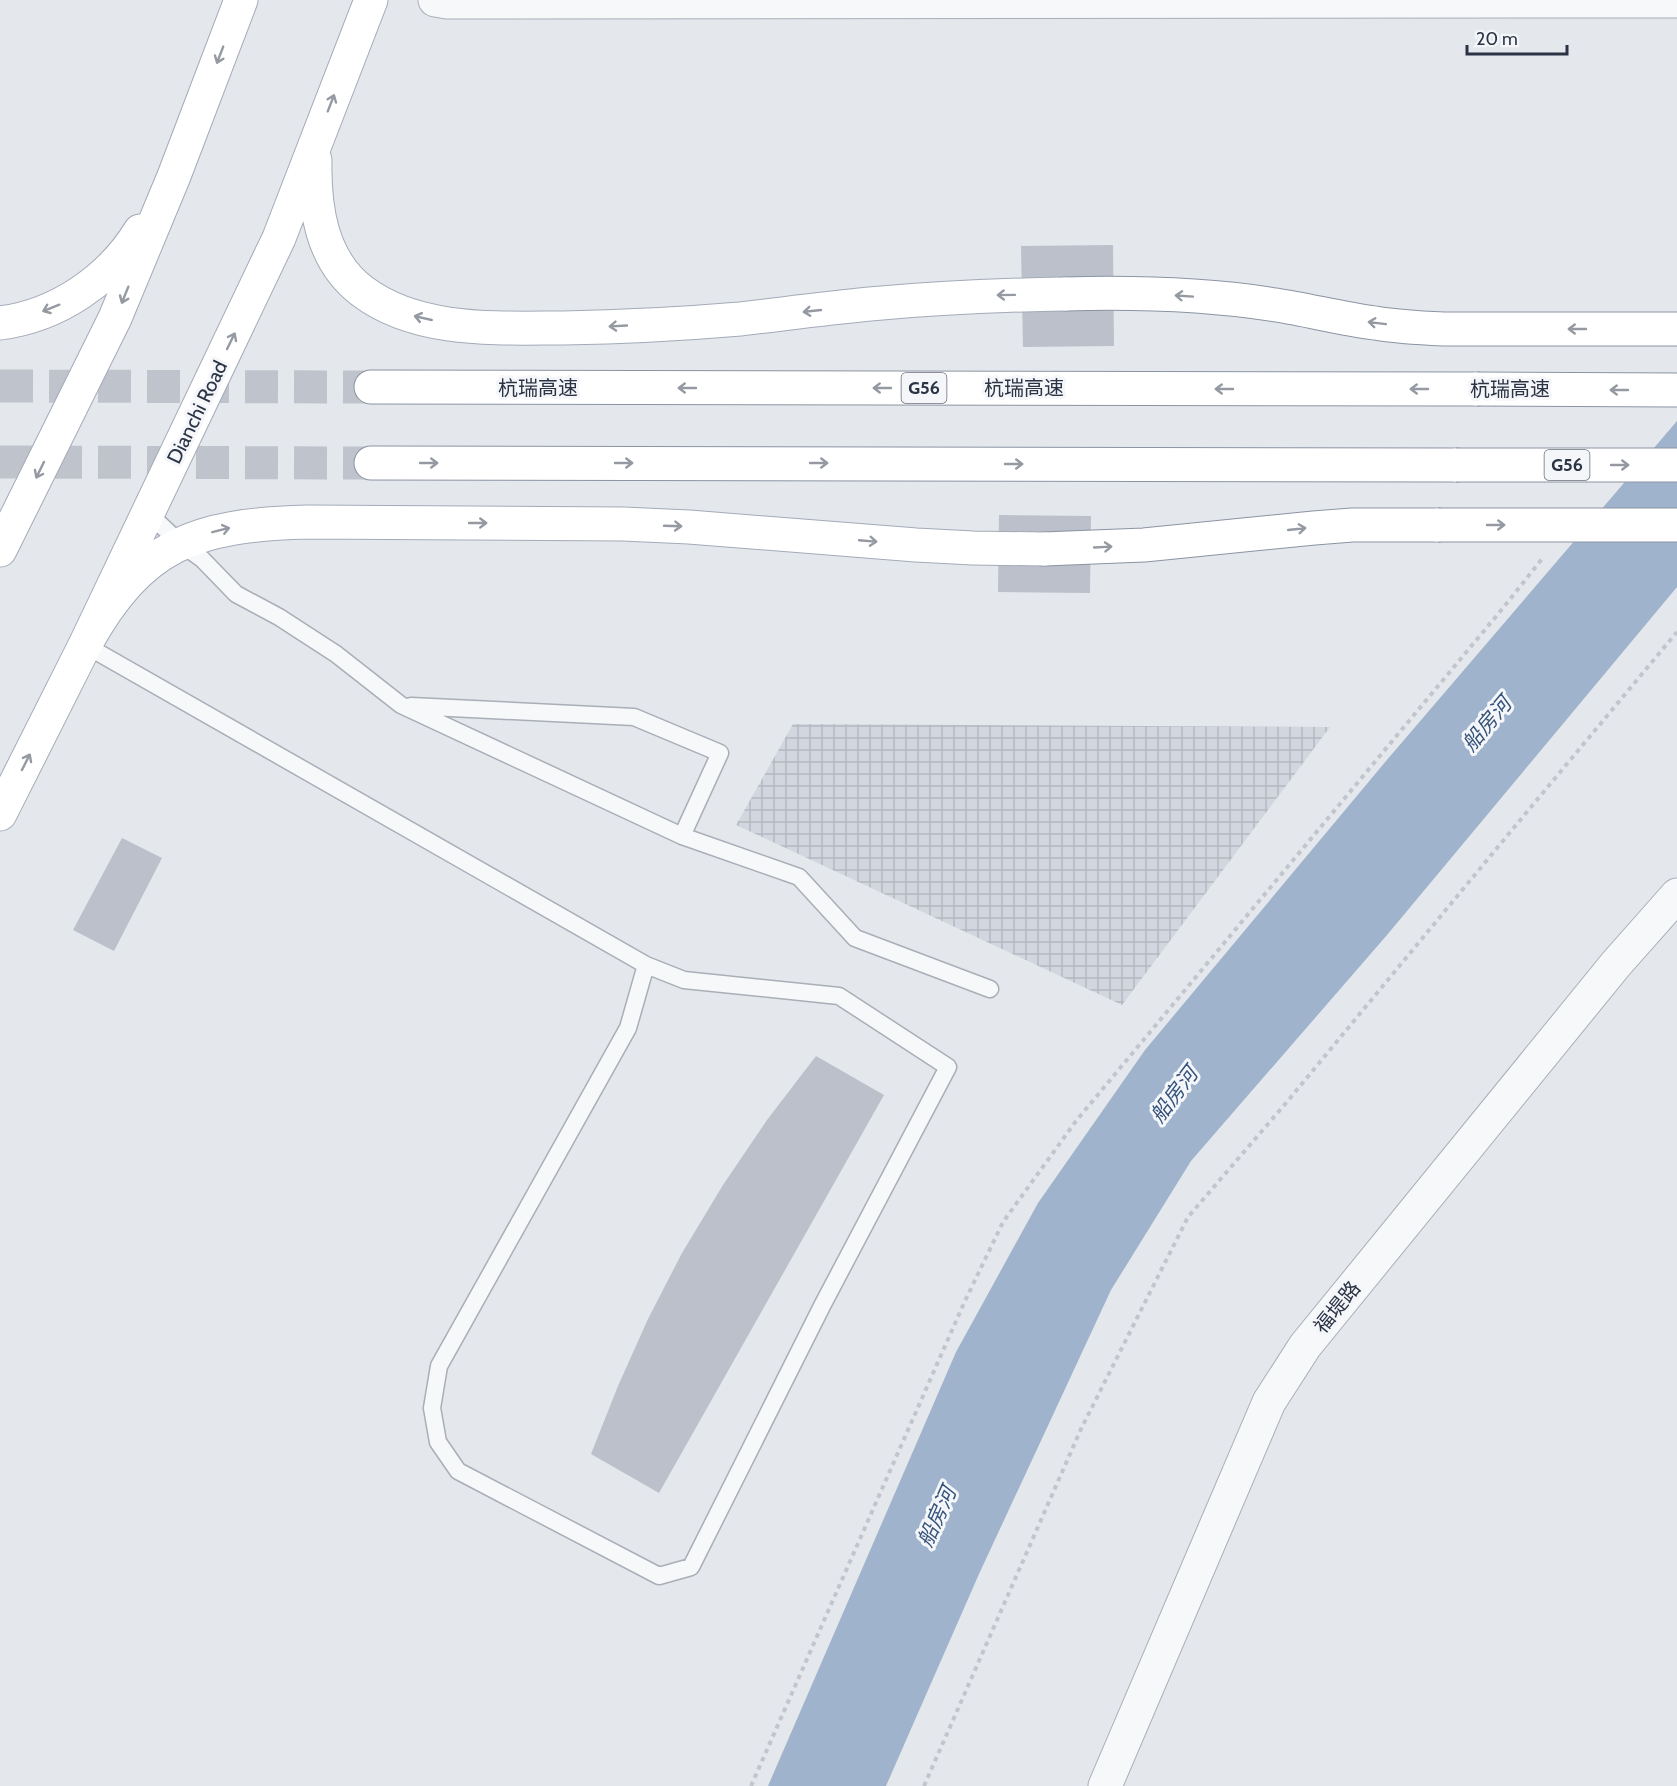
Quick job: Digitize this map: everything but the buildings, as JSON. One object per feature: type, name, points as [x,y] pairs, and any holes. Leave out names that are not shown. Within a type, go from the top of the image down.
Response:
[{"type":"main road","points":[[0,550],[116,318],[174,176],[240,0]]},
{"type":"main road","name":"Dianchi Road","points":[[0,814],[85,645],[279,238],[370,0]]},
{"type":"main road","points":[[315,145],[318,211],[325,241],[338,266],[361,290],[384,305],[429,320],[494,327],[598,327],[739,319],[928,299],[1065,294],[1161,294],[1221,298],[1276,305],[1377,324],[1444,329],[1677,329]]},
{"type":"main road","points":[[0,323],[57,306],[78,295],[97,280],[134,242],[174,176]]},
{"type":"main road","name":"杭瑞高速","points":[[371,387],[1677,390]]},
{"type":"main road","name":"G56","points":[[371,463],[1677,465]]},
{"type":"main road","points":[[85,645],[103,614],[122,589],[147,564],[181,544],[205,534],[230,528],[278,523],[563,523],[689,527],[916,545],[1044,549],[1144,545],[1323,527],[1677,525]]},
{"type":"street","points":[[435,0],[447,2],[1677,1]]},
{"type":"street","name":"福堤路","points":[[1105,1786],[1269,1402],[1313,1337],[1616,964],[1677,895]]},
{"type":"lane","points":[[148,513],[181,544],[202,559],[236,594],[279,617],[336,654],[401,705],[682,836],[799,877],[855,938],[990,988]]},
{"type":"lane","points":[[85,645],[646,965],[684,980],[839,996],[948,1067],[823,1304],[691,1567],[659,1576],[458,1471],[438,1442],[432,1407],[439,1366],[628,1028],[646,965]]},
{"type":"lane","points":[[401,705],[634,717],[720,753],[682,836]]},
{"type":"path","points":[[751,1786],[964,1303],[1004,1222],[1076,1121],[1547,553]]},
{"type":"path","points":[[924,1786],[1081,1429],[1188,1217],[1286,1103],[1677,632]]},
{"type":"shaded area","points":[[793,724],[1330,727],[1122,1005],[736,825]]},
{"type":"water","name":"船房河","points":[[1677,421],[1677,587],[1387,935],[1191,1161],[1111,1290],[979,1574],[886,1786],[768,1786],[956,1352],[1038,1203],[1145,1050],[1386,761]]},
{"type":"tunnel","points":[[0,386],[371,387]]},
{"type":"tunnel","points":[[0,462],[371,463]]}]
